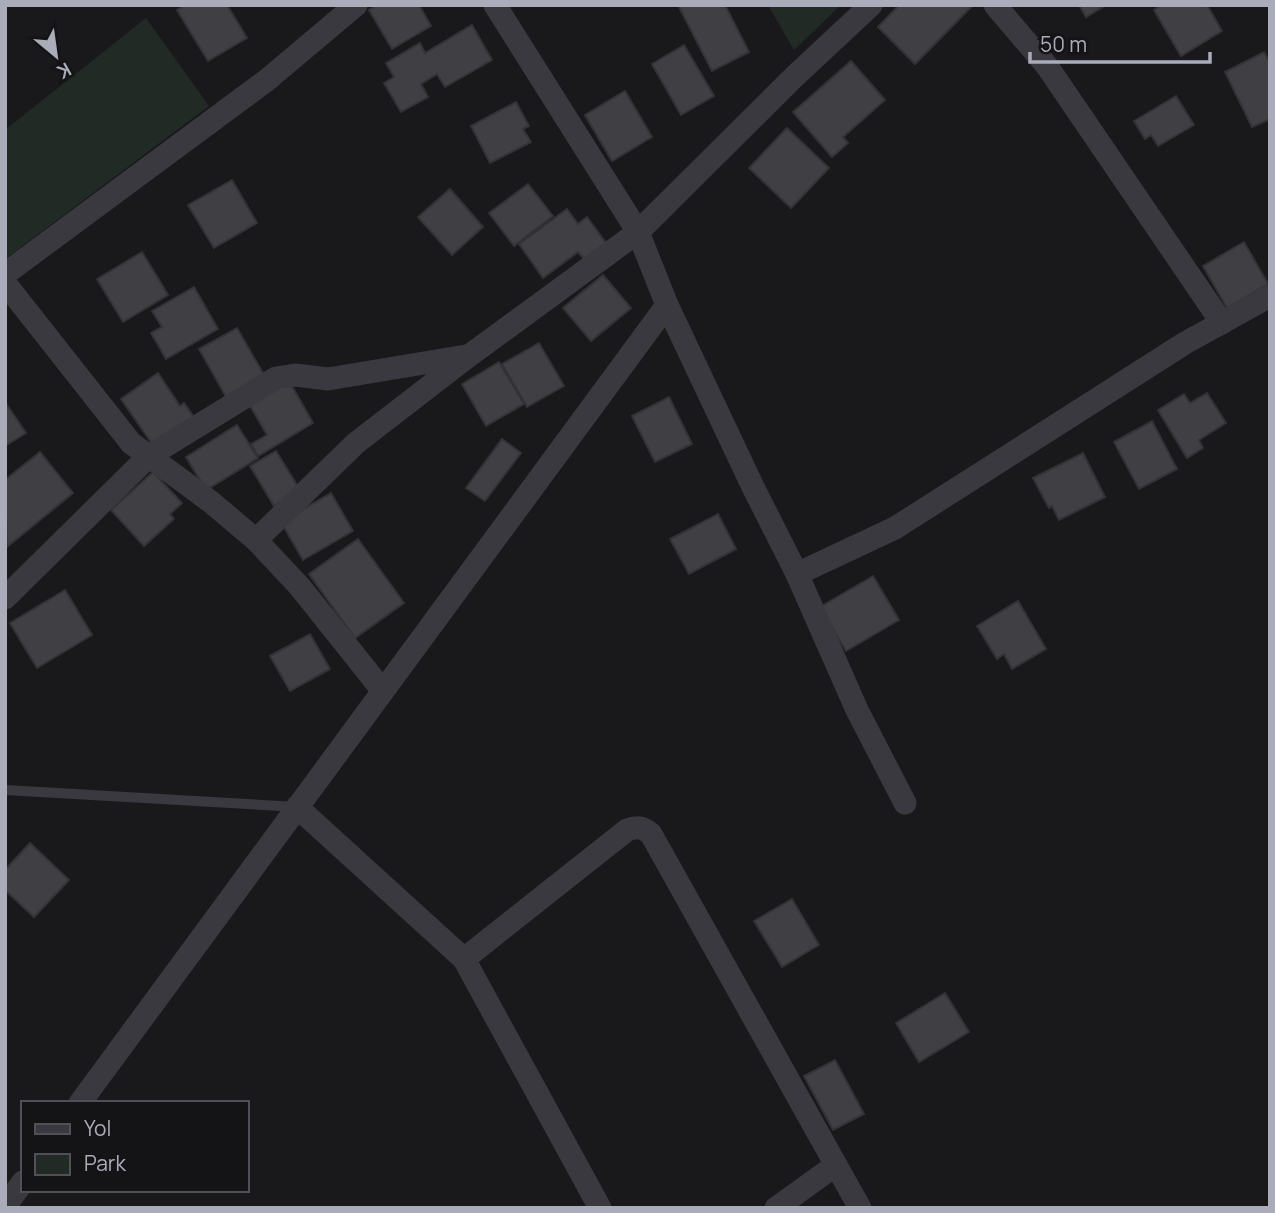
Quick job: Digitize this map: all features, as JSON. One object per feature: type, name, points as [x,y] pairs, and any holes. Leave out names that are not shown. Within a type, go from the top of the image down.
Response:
[{"type":"street","points":[[5,274],[267,80],[356,5]]},
{"type":"street","points":[[495,5],[638,232],[667,305],[797,574],[857,710],[905,803]]},
{"type":"street","points":[[256,540],[356,443],[470,355],[638,232],[794,77],[871,5]]},
{"type":"street","points":[[995,5],[1047,66],[1222,323]]},
{"type":"street","points":[[5,283],[131,443],[211,502],[256,540],[300,587],[383,691]]},
{"type":"street","points":[[797,574],[895,528],[1185,343],[1270,296]]},
{"type":"street","points":[[81,1101],[667,305]]},
{"type":"street","points":[[5,598],[149,456],[276,378],[295,375],[328,379],[470,355]]},
{"type":"street","points":[[297,807],[464,959],[600,1208]]},
{"type":"street","points":[[464,959],[627,830],[639,827],[646,829],[860,1208]]},
{"type":"street","points":[[776,1208],[836,1165]]},
{"type":"street","points":[[5,1206],[21,1185]]},
{"type":"lane","points":[[5,790],[297,807]]},
{"type":"green space","points":[[768,5],[841,5],[794,50]]},
{"type":"green space","points":[[146,18],[209,106],[5,259],[5,130]]},
{"type":"building","points":[[185,5],[227,5],[247,38],[208,61],[177,10]]},
{"type":"building","points":[[377,5],[419,5],[431,26],[392,49],[369,10]]},
{"type":"building","points":[[678,5],[725,5],[749,52],[712,71]]},
{"type":"building","points":[[899,5],[972,6],[915,64],[878,27]]},
{"type":"building","points":[[1079,5],[1106,5],[1086,17]]},
{"type":"building","points":[[1162,5],[1207,5],[1222,31],[1181,56],[1154,10]]},
{"type":"building","points":[[472,25],[492,60],[445,87],[437,74],[421,84],[428,97],[401,112],[384,83],[394,77],[386,63],[420,43],[425,53]]},
{"type":"building","points":[[684,45],[714,96],[681,115],[652,64]]},
{"type":"building","points":[[1264,52],[1270,63],[1270,119],[1252,127],[1225,72]]},
{"type":"building","points":[[851,61],[885,100],[843,137],[848,143],[832,157],[793,112]]},
{"type":"building","points":[[625,91],[652,137],[612,161],[585,115]]},
{"type":"building","points":[[1176,96],[1194,125],[1158,146],[1151,135],[1145,139],[1134,121]]},
{"type":"building","points":[[516,102],[529,126],[523,129],[531,142],[490,163],[471,126]]},
{"type":"building","points":[[787,128],[829,168],[791,208],[749,168]]},
{"type":"building","points":[[232,180],[257,223],[214,248],[188,205]]},
{"type":"building","points":[[528,184],[553,216],[514,246],[489,213]]},
{"type":"building","points":[[450,189],[483,227],[452,255],[418,217]]},
{"type":"building","points":[[567,209],[578,224],[587,217],[606,243],[584,259],[578,252],[543,278],[519,244]]},
{"type":"building","points":[[1244,242],[1268,284],[1227,308],[1203,266]]},
{"type":"building","points":[[142,252],[168,295],[123,322],[97,279]]},
{"type":"building","points":[[603,275],[631,308],[591,341],[563,308]]},
{"type":"building","points":[[194,287],[218,329],[166,359],[151,333],[162,327],[152,311]]},
{"type":"building","points":[[237,328],[264,375],[226,397],[199,349]]},
{"type":"building","points":[[539,343],[564,386],[527,407],[502,364]]},
{"type":"building","points":[[499,362],[524,404],[486,426],[462,384]]},
{"type":"building","points":[[158,373],[180,406],[184,403],[196,420],[155,448],[121,399]]},
{"type":"building","points":[[289,381],[313,423],[258,456],[251,444],[267,435],[249,404]]},
{"type":"building","points":[[1207,393],[1226,423],[1199,440],[1203,448],[1187,458],[1158,410],[1184,394],[1190,403]]},
{"type":"building","points":[[669,397],[692,444],[655,462],[632,416]]},
{"type":"building","points":[[5,402],[26,433],[5,446]]},
{"type":"building","points":[[1152,421],[1177,469],[1139,489],[1114,442]]},
{"type":"building","points":[[237,425],[258,458],[206,490],[186,457]]},
{"type":"building","points":[[502,439],[521,453],[485,501],[466,488]]},
{"type":"building","points":[[276,451],[300,490],[274,506],[250,466]]},
{"type":"building","points":[[40,452],[73,493],[7,547],[5,480]]},
{"type":"building","points":[[1083,453],[1105,497],[1059,520],[1052,506],[1049,508],[1033,478]]},
{"type":"building","points":[[153,472],[182,503],[170,514],[174,519],[144,546],[111,510]]},
{"type":"building","points":[[331,493],[353,531],[303,560],[281,522]]},
{"type":"building","points":[[718,514],[736,549],[689,574],[670,539]]},
{"type":"building","points":[[358,539],[404,603],[355,638],[309,574]]},
{"type":"building","points":[[873,576],[899,620],[846,651],[820,607]]},
{"type":"building","points":[[65,590],[92,635],[37,668],[10,623]]},
{"type":"building","points":[[1018,601],[1046,649],[1012,669],[1004,654],[997,659],[977,626]]},
{"type":"building","points":[[310,634],[330,669],[290,691],[270,656]]},
{"type":"building","points":[[30,843],[69,880],[34,917],[5,890],[5,870]]},
{"type":"building","points":[[792,899],[819,945],[782,967],[754,921]]},
{"type":"building","points":[[945,993],[969,1032],[919,1062],[896,1023]]},
{"type":"building","points":[[835,1060],[864,1114],[833,1130],[804,1076]]}]
